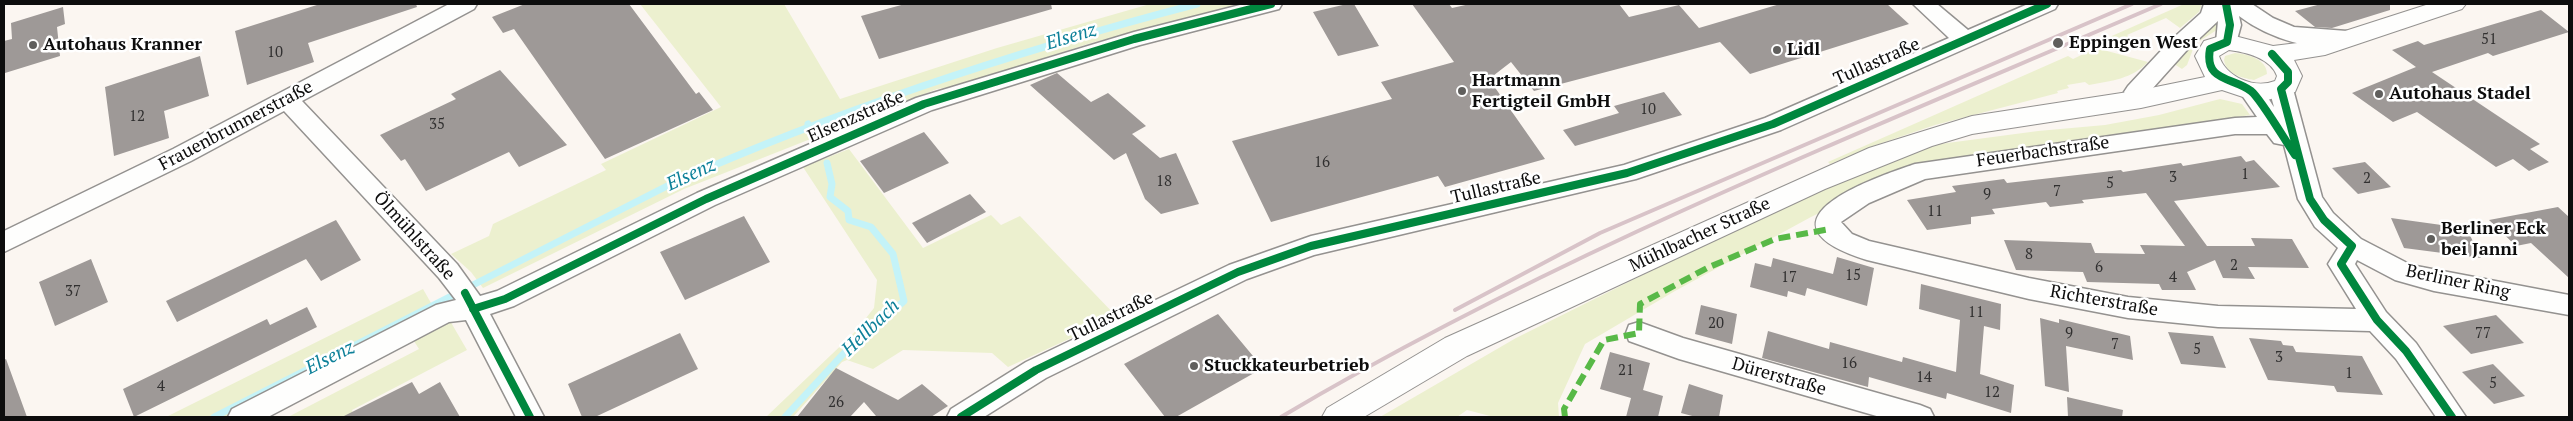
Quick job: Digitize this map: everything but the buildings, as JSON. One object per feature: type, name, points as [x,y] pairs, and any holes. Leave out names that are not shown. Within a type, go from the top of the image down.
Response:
[{"type":"street","name":"Frauenbrunnerstraße","points":[[4,242],[287,100],[466,4]]},
{"type":"street","name":"Elsenzstraße","points":[[242,417],[444,312],[469,301],[504,299],[706,199],[924,104],[1134,39],[1271,4]]},
{"type":"street","points":[[1924,4],[1964,40]]},
{"type":"street","name":"Tullastraße","points":[[961,417],[1036,370],[1238,272],[1311,246],[1627,173],[1773,124],[2047,4]]},
{"type":"street","points":[[2136,92],[2178,45],[2211,16],[2215,4]]},
{"type":"street","points":[[2226,4],[2230,25],[2227,42]]},
{"type":"street","points":[[2238,4],[2261,21],[2284,33],[2311,39],[2347,38]]},
{"type":"street","points":[[2238,4],[2268,52],[2285,66],[2283,125]]},
{"type":"street","points":[[2394,25],[2268,92],[2251,91],[2218,72],[2207,56],[2210,49],[2217,44],[2227,42],[2246,44],[2268,52],[2316,49],[2454,4]]},
{"type":"street","name":"Mühlbacher Straße","points":[[2081,107],[2218,72]]},
{"type":"street","name":"Mühlbacher Straße","points":[[1338,417],[1456,347],[1869,159],[1922,139],[1972,126],[2081,107],[2141,100],[2218,72]]},
{"type":"street","name":"Berliner Ring","points":[[2251,91],[2283,125],[2299,162],[2310,199],[2324,220],[2352,246],[2404,272],[2434,281],[2569,305]]},
{"type":"street","name":"Ölmühlstraße","points":[[287,100],[448,271],[469,301],[530,417]]},
{"type":"street","name":"Feuerbachstraße","points":[[1838,237],[1830,229],[1828,223],[1828,218],[1834,212],[1903,177],[1924,170],[2235,126],[2283,125]]},
{"type":"street","name":"Richterstraße","points":[[1838,237],[1866,249],[1969,274],[2124,306],[2196,315],[2377,320]]},
{"type":"street","points":[[2352,246],[2341,264],[2377,320],[2406,351],[2452,417]]},
{"type":"street","name":"Dürerstraße","points":[[1639,333],[1679,348],[1920,417]]},
{"type":"green space","points":[[640,4],[784,4],[840,99],[997,48],[1150,4],[1241,4],[1091,43],[957,86],[937,89],[684,189],[483,288],[471,272],[451,254],[489,236],[493,224],[606,170],[601,164],[721,107]]},
{"type":"green space","points":[[2184,4],[2202,4],[2199,12],[2180,28],[2166,18],[2127,35],[2137,43],[2123,49],[2096,43]]},
{"type":"green space","points":[[2215,22],[2223,26],[2195,44],[2187,65],[2182,69],[2171,62]]},
{"type":"green space","points":[[2096,48],[2148,62],[2128,76],[2089,85],[2085,82],[2067,85],[2069,88],[2057,91],[2058,93],[1935,125],[1873,146],[1830,164],[1828,162],[2068,56],[2073,59]]},
{"type":"green space","points":[[2235,53],[2256,58],[2264,65],[2267,74],[2254,80],[2231,72],[2225,65],[2224,60],[2225,56]]},
{"type":"green space","points":[[2220,99],[2242,104],[2250,115],[1903,172],[1811,217],[1675,291],[1585,344],[1558,403],[1559,417],[1494,417],[1467,410],[1457,417],[1380,417],[1516,338],[1703,245],[1890,159],[1940,144],[2038,131],[2105,125],[2159,115]]},
{"type":"green space","points":[[849,149],[923,248],[991,215],[1001,225],[1020,216],[1117,317],[1008,367],[992,353],[903,350],[873,369],[847,360],[842,362],[793,417],[766,417],[854,333],[874,308],[877,280],[803,167]]},
{"type":"green space","points":[[423,289],[435,310],[226,417],[166,417]]},
{"type":"green space","points":[[449,319],[467,350],[352,410],[354,416],[288,417],[419,349],[412,338]]},
{"type":"waterway","name":"Elsenz","points":[[809,127],[931,83],[1063,41],[1197,4]]},
{"type":"waterway","name":"Elsenz","points":[[214,417],[673,183],[809,127]]},
{"type":"waterway","name":"Hellbach","points":[[809,127],[816,141]]},
{"type":"waterway","name":"Hellbach","points":[[785,417],[845,352],[904,301],[893,254],[871,227],[849,220],[848,211],[830,197],[832,184],[827,163]]},
{"type":"railway","points":[[1455,310],[1600,233],[2132,4]]},
{"type":"railway","points":[[1281,417],[1387,357],[1494,300],[1604,247],[1826,147],[2161,4]]},
{"type":"marked path","points":[[1565,417],[1564,409],[1604,340],[1639,333],[1640,304],[1707,268],[1775,239],[1830,229]]},
{"type":"cycle path","points":[[473,309],[505,299],[706,199],[924,104],[1134,39],[1271,4]]},
{"type":"cycle path","points":[[961,417],[1036,370],[1238,272],[1311,246],[1627,173],[1773,124],[2047,4]]},
{"type":"cycle path","points":[[2226,4],[2230,25],[2227,42],[2210,49],[2208,60],[2213,70],[2226,81],[2251,91],[2295,155]]},
{"type":"cycle path","points":[[2272,54],[2288,72],[2288,82],[2281,89],[2310,199],[2324,220],[2352,246],[2341,264],[2377,320],[2406,351],[2452,417]]},
{"type":"cycle path","points":[[465,293],[530,417]]},
{"type":"place","name":"Eppingen West","points":[[2058,43]]},
{"type":"place","name":"Autohaus Kranner","points":[[33,45]]},
{"type":"place","name":"Lidl","points":[[1777,50]]},
{"type":"place","name":"Hartmann Fertigteil GmbH","points":[[1462,91]]},
{"type":"place","name":"Autohaus Stadel","points":[[2379,94]]},
{"type":"place","name":"Berliner Eck bei Janni","points":[[2431,239]]},
{"type":"place","name":"Stuckkateurbetrieb","points":[[1194,366]]}]
